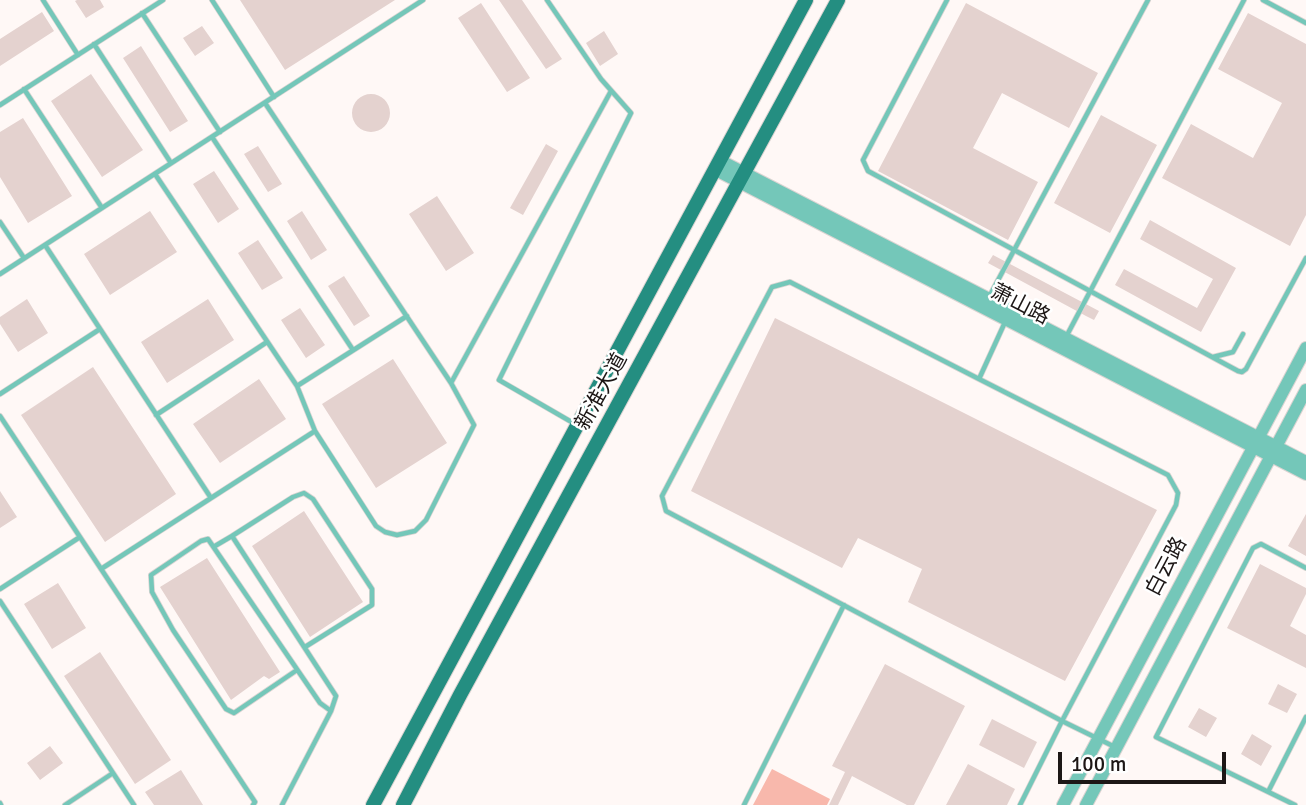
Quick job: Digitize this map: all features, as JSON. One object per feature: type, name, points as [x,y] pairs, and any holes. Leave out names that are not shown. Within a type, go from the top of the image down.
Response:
[{"type":"main road","name":"新淮大道","points":[[373,805],[806,0]]},
{"type":"main road","name":"新淮大道","points":[[408,802],[460,695],[838,0]]},
{"type":"street","name":"萧山路","points":[[718,165],[1255,442],[1306,462]]},
{"type":"street","name":"萧山路","points":[[743,178],[989,298],[1009,315],[1065,338],[1255,442]]},
{"type":"street","name":"白云路","points":[[1063,805],[1306,348]]},
{"type":"street","name":"白云路","points":[[1086,805],[1306,390]]},
{"type":"street","name":"萧山路","points":[[1274,451],[1306,474]]},
{"type":"lane","points":[[43,0],[78,55]]},
{"type":"lane","points":[[0,105],[163,0]]},
{"type":"lane","points":[[212,0],[274,97]]},
{"type":"lane","points":[[0,274],[424,0]]},
{"type":"lane","points":[[547,0],[601,79],[632,113],[499,380],[578,425]]},
{"type":"lane","points":[[947,0],[863,160],[868,171],[1242,372],[1247,369],[1306,258]]},
{"type":"lane","points":[[989,298],[1149,0]]},
{"type":"lane","points":[[1065,338],[1244,0]]},
{"type":"lane","points":[[1263,0],[1306,23]]},
{"type":"lane","points":[[142,13],[220,132]]},
{"type":"lane","points":[[94,44],[171,163]]},
{"type":"lane","points":[[24,89],[102,208]]},
{"type":"lane","points":[[451,383],[611,91]]},
{"type":"lane","points":[[155,174],[297,386],[315,431],[376,526],[393,535],[412,533],[426,520],[474,425],[451,383],[264,103]]},
{"type":"lane","points":[[212,136],[353,350]]},
{"type":"lane","points":[[0,222],[24,258]]},
{"type":"lane","points":[[45,245],[211,498]]},
{"type":"lane","points":[[1020,805],[1062,721],[1176,505],[1178,493],[1168,475],[790,282],[772,287],[662,496],[666,511],[1062,721],[1118,748]]},
{"type":"lane","points":[[979,379],[1009,315]]},
{"type":"lane","points":[[297,386],[407,316]]},
{"type":"lane","points":[[0,394],[100,329]]},
{"type":"lane","points":[[1212,357],[1233,352],[1243,334]]},
{"type":"lane","points":[[156,415],[267,342]]},
{"type":"lane","points":[[0,416],[256,804]]},
{"type":"lane","points":[[101,569],[315,431]]},
{"type":"lane","points":[[215,546],[293,497],[304,493],[313,499],[372,589],[372,605],[305,647]]},
{"type":"lane","points":[[232,536],[337,696],[282,805]]},
{"type":"lane","points":[[0,589],[80,537]]},
{"type":"lane","points":[[297,670],[234,713],[226,709],[173,630],[152,592],[151,575],[208,539],[320,703],[331,711]]},
{"type":"lane","points":[[1295,805],[1156,737],[1253,548],[1261,544],[1306,568]]},
{"type":"lane","points":[[0,601],[134,805]]},
{"type":"lane","points":[[744,805],[844,605]]},
{"type":"lane","points":[[1269,790],[1306,717]]},
{"type":"lane","points":[[65,805],[113,774]]},
{"type":"shaded area","points":[[772,769],[830,799],[827,805],[753,805]]},
{"type":"building","points":[[100,0],[104,7],[86,18],[75,1]]},
{"type":"building","points":[[240,0],[395,0],[285,70]]},
{"type":"building","points":[[499,0],[522,0],[562,59],[546,69]]},
{"type":"building","points":[[481,3],[530,78],[507,92],[458,18]]},
{"type":"building","points":[[966,3],[1098,73],[1069,128],[1002,93],[973,148],[1038,182],[1008,240],[878,171]]},
{"type":"building","points":[[42,12],[54,31],[0,66],[0,39]]},
{"type":"building","points":[[1248,13],[1306,44],[1306,215],[1290,246],[1162,178],[1191,124],[1253,158],[1282,103],[1218,69]]},
{"type":"building","points":[[202,26],[214,43],[195,56],[183,38]]},
{"type":"building","points":[[604,31],[618,54],[600,66],[586,43]]},
{"type":"building","points":[[141,46],[188,121],[170,132],[123,58]]},
{"type":"building","points":[[91,74],[143,150],[102,177],[51,101]]},
{"type":"building","points":[[371,94],[385,99],[390,113],[385,127],[371,132],[357,127],[352,113],[357,99]]},
{"type":"building","points":[[1101,115],[1157,145],[1110,233],[1054,203]]},
{"type":"building","points":[[23,118],[72,196],[28,223],[0,177],[0,132]]},
{"type":"building","points":[[546,144],[558,151],[523,215],[510,208]]},
{"type":"building","points":[[258,146],[282,184],[268,192],[244,154]]},
{"type":"building","points":[[214,171],[239,209],[218,223],[193,184]]},
{"type":"building","points":[[437,196],[474,253],[446,271],[409,214]]},
{"type":"building","points":[[150,211],[177,252],[110,295],[84,254]]},
{"type":"building","points":[[302,211],[327,250],[311,260],[287,221]]},
{"type":"building","points":[[1150,220],[1236,268],[1201,332],[1115,285],[1124,269],[1197,308],[1213,279],[1140,239]]},
{"type":"building","points":[[258,240],[283,278],[262,290],[238,253]]},
{"type":"building","points":[[993,255],[1099,311],[1094,320],[988,263]]},
{"type":"building","points":[[344,276],[370,316],[354,326],[328,286]]},
{"type":"building","points":[[27,299],[48,333],[18,352],[0,324],[0,317]]},
{"type":"building","points":[[208,299],[234,340],[167,383],[141,342]]},
{"type":"building","points":[[300,308],[325,345],[306,358],[281,320]]},
{"type":"building","points":[[775,318],[1157,510],[1065,681],[908,602],[922,569],[858,538],[842,568],[691,491]]},
{"type":"building","points":[[393,359],[447,443],[376,488],[322,404]]},
{"type":"building","points":[[93,367],[176,494],[105,542],[21,415]]},
{"type":"building","points":[[259,379],[286,419],[220,463],[193,424]]},
{"type":"building","points":[[0,491],[17,517],[0,528]]},
{"type":"building","points":[[304,511],[363,602],[310,637],[252,546]]},
{"type":"building","points":[[1306,514],[1306,556],[1288,546]]},
{"type":"building","points":[[207,558],[280,672],[269,679],[264,676],[231,700],[160,587]]},
{"type":"building","points":[[1260,564],[1306,588],[1306,594],[1290,626],[1306,635],[1306,668],[1227,628]]},
{"type":"building","points":[[58,583],[86,628],[52,649],[24,604]]},
{"type":"building","points":[[100,652],[171,760],[135,784],[64,676]]},
{"type":"building","points":[[885,664],[965,706],[914,805],[907,805],[852,776],[838,805],[829,805],[845,772],[832,766]]},
{"type":"building","points":[[1278,684],[1297,694],[1287,713],[1268,704]]},
{"type":"building","points":[[1199,708],[1217,718],[1206,737],[1188,727]]},
{"type":"building","points":[[992,719],[1037,742],[1024,768],[979,745]]},
{"type":"building","points":[[1252,734],[1272,746],[1261,766],[1241,754]]},
{"type":"building","points":[[50,746],[63,763],[40,780],[27,763]]},
{"type":"building","points":[[968,764],[1015,789],[1007,805],[946,805]]},
{"type":"building","points":[[181,770],[203,805],[154,805],[145,792]]}]
